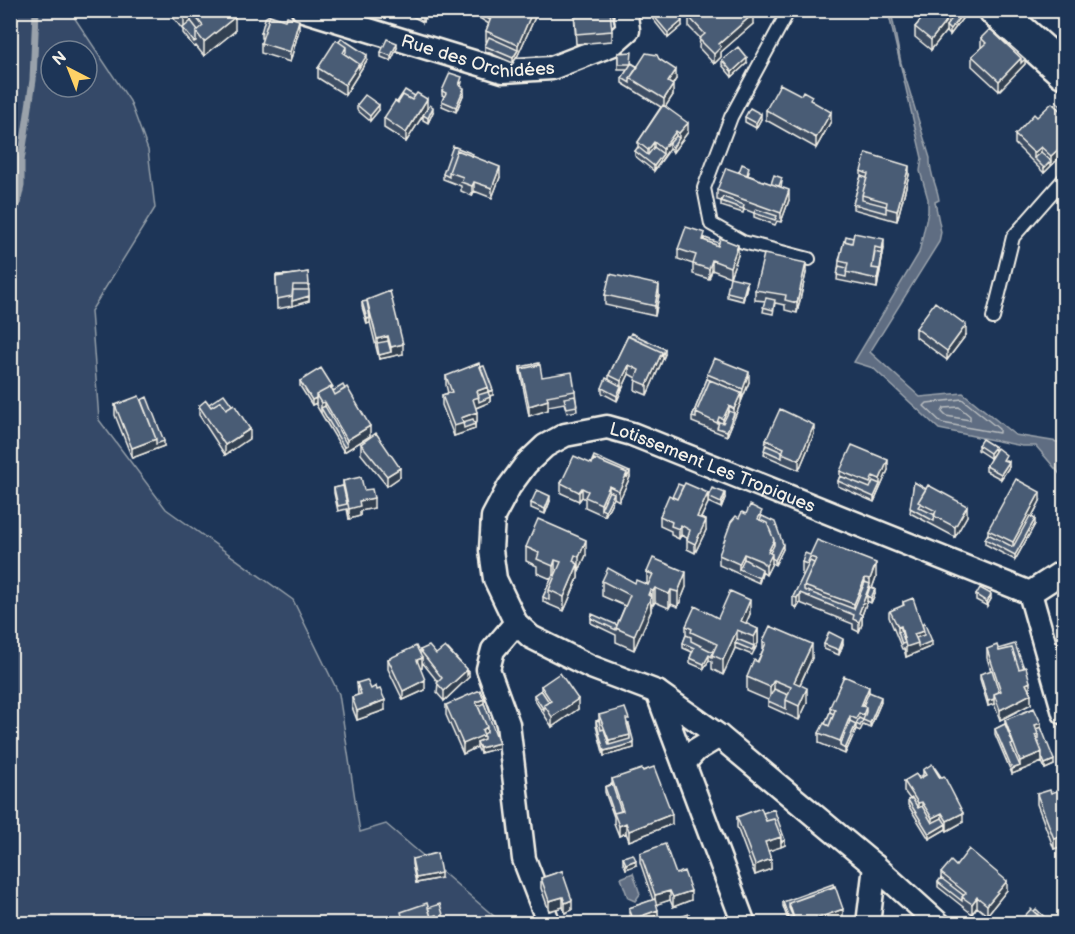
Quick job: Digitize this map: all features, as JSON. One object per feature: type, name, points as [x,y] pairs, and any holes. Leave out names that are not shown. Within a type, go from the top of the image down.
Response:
[{"type":"street","name":"Rue des Orchidées","points":[[303,10],[503,71],[552,68],[611,45],[628,30],[625,10]]},
{"type":"street","points":[[996,10],[1065,70]]},
{"type":"street","name":"Lotissement Les Tropiques","points":[[939,924],[875,866],[719,736],[657,692],[591,667],[531,637],[516,623],[495,579],[491,550],[493,517],[526,464],[545,446],[565,435],[607,427],[632,434],[1030,593]]},
{"type":"street","points":[[1065,571],[1030,593],[1065,713]]},
{"type":"street","points":[[516,623],[493,651],[488,669],[508,724],[524,859],[549,924]]},
{"type":"street","points":[[657,692],[744,924]]},
{"type":"street","points":[[684,763],[696,750],[719,736]]},
{"type":"street","points":[[867,924],[875,866]]},
{"type":"lane","points":[[789,10],[731,117],[704,188],[711,224],[743,242],[808,259]]},
{"type":"lane","points":[[993,318],[1013,237],[1065,179]]},
{"type":"shaded area","points":[[10,11],[70,11],[89,39],[39,39],[39,99],[99,99],[99,54],[130,101],[148,150],[155,208],[91,311],[99,420],[166,509],[293,600],[339,694],[360,832],[386,824],[502,923],[11,923]]},
{"type":"water","points":[[888,11],[891,11],[901,63],[930,158],[939,200],[935,202],[941,232],[939,242],[870,352],[920,397],[963,393],[1015,435],[1064,443],[1064,479],[1036,446],[1022,446],[939,429],[873,368],[854,362],[919,253],[928,212],[928,199],[920,171],[922,158]]},
{"type":"water","points":[[633,873],[640,894],[635,901],[628,898],[621,878]]},
{"type":"building","points":[[179,10],[230,10],[235,17],[204,42],[196,32],[203,26],[191,11],[184,17]]},
{"type":"building","points":[[411,10],[427,10],[423,17]]},
{"type":"building","points":[[478,10],[494,10],[490,20]]},
{"type":"building","points":[[494,10],[533,10],[518,45],[486,31]]},
{"type":"building","points":[[610,10],[612,31],[576,34],[574,11]]},
{"type":"building","points":[[655,10],[673,10],[682,21],[668,33],[652,14]]},
{"type":"building","points":[[697,10],[750,10],[753,14],[719,44],[721,47],[714,54],[699,39],[705,34],[689,17]]},
{"type":"building","points":[[922,10],[954,11],[931,40],[915,27],[926,14]]},
{"type":"building","points":[[954,10],[963,10],[950,30],[946,26],[954,16]]},
{"type":"building","points":[[269,15],[264,34],[261,33],[265,18]]},
{"type":"building","points":[[270,15],[285,20],[287,16],[299,20],[290,52],[261,43]]},
{"type":"building","points":[[191,21],[198,30],[194,42],[183,28]]},
{"type":"building","points":[[990,29],[1021,58],[999,81],[972,56],[986,43],[981,38]]},
{"type":"building","points":[[489,37],[518,50],[513,58],[485,46]]},
{"type":"building","points":[[341,38],[367,55],[359,68],[359,64],[345,54],[346,47],[339,42]]},
{"type":"building","points":[[387,39],[397,43],[391,56],[381,52]]},
{"type":"building","points":[[336,40],[346,47],[343,53],[359,64],[345,85],[318,68]]},
{"type":"building","points":[[1005,41],[1025,59],[1021,63],[1021,58]]},
{"type":"building","points":[[738,47],[747,58],[732,72],[722,60]]},
{"type":"building","points":[[632,52],[631,63],[638,67],[630,78],[630,83],[622,78],[631,64],[618,64],[618,53]]},
{"type":"building","points":[[646,53],[657,55],[659,59],[676,70],[668,82],[673,85],[664,99],[630,78]]},
{"type":"building","points":[[450,73],[462,77],[459,85],[464,88],[456,107],[442,101],[446,93],[442,91]]},
{"type":"building","points":[[780,84],[801,95],[803,91],[812,96],[810,100],[831,112],[816,138],[766,110]]},
{"type":"building","points":[[405,90],[415,96],[412,100],[403,95],[398,103],[397,102]]},
{"type":"building","points":[[417,93],[427,99],[406,133],[384,118],[395,101],[398,103],[403,95],[412,100]]},
{"type":"building","points":[[365,95],[379,105],[370,116],[357,105]]},
{"type":"building","points":[[1057,102],[1065,110],[1065,115],[1054,105]]},
{"type":"building","points":[[1052,103],[1065,115],[1065,143],[1051,156],[1041,147],[1034,153],[1015,135],[1034,114],[1037,117]]},
{"type":"building","points":[[430,105],[433,107],[428,118],[423,115]]},
{"type":"building","points":[[663,105],[688,123],[679,133],[676,131],[663,149],[654,142],[648,150],[638,142]]},
{"type":"building","points":[[750,108],[761,114],[756,123],[745,117]]},
{"type":"building","points":[[676,136],[679,138],[673,147],[669,144]]},
{"type":"building","points":[[453,146],[473,154],[472,156],[457,150],[449,177],[443,174]]},
{"type":"building","points":[[638,147],[648,155],[654,147],[663,154],[654,166],[635,151]]},
{"type":"building","points":[[457,150],[500,167],[492,188],[474,182],[472,186],[461,182],[463,177],[449,172]]},
{"type":"building","points":[[1041,152],[1051,161],[1044,168],[1034,158]]},
{"type":"building","points":[[866,153],[909,166],[897,211],[886,208],[887,202],[862,195],[868,174],[861,171]]},
{"type":"building","points":[[742,164],[749,167],[747,175],[739,172]]},
{"type":"building","points":[[726,168],[789,190],[781,213],[717,190]]},
{"type":"building","points":[[774,175],[782,178],[779,186],[771,184]]},
{"type":"building","points":[[861,176],[867,178],[862,200],[886,206],[886,213],[853,204]]},
{"type":"building","points":[[723,197],[744,205],[743,209],[721,201]]},
{"type":"building","points":[[756,209],[777,216],[775,220],[754,213]]},
{"type":"building","points":[[686,227],[705,233],[703,240],[718,246],[720,238],[738,245],[730,267],[712,260],[709,269],[693,264],[696,255],[678,249]]},
{"type":"building","points":[[854,233],[884,239],[882,249],[875,247],[872,268],[879,269],[877,279],[846,272],[848,263],[839,261],[844,241],[852,243]]},
{"type":"building","points":[[846,236],[853,238],[852,243],[845,241]]},
{"type":"building","points":[[705,238],[719,243],[718,246],[704,240]]},
{"type":"building","points":[[875,252],[882,254],[879,274],[879,269],[872,268]]},
{"type":"building","points":[[764,254],[806,263],[797,303],[785,300],[786,295],[755,290]]},
{"type":"building","points":[[839,266],[847,268],[846,277],[837,275]]},
{"type":"building","points":[[308,272],[309,285],[293,285],[292,296],[277,299],[276,277]]},
{"type":"building","points":[[610,274],[659,285],[655,306],[605,295]]},
{"type":"building","points":[[730,277],[747,281],[743,296],[727,292]]},
{"type":"building","points":[[293,290],[309,290],[309,296],[292,301]]},
{"type":"building","points":[[390,291],[403,344],[391,347],[388,336],[377,339],[367,300]]},
{"type":"building","points":[[766,298],[775,300],[773,310],[763,307]]},
{"type":"building","points":[[367,301],[370,318],[367,319],[362,302]]},
{"type":"building","points":[[935,302],[966,325],[947,351],[916,328]]},
{"type":"building","points":[[631,333],[665,349],[662,357],[662,352],[629,337]]},
{"type":"building","points":[[628,336],[662,352],[647,385],[635,380],[639,370],[629,365],[621,381],[609,375]]},
{"type":"building","points":[[388,341],[391,352],[379,355],[377,343]]},
{"type":"building","points":[[714,358],[749,372],[743,389],[707,374]]},
{"type":"building","points":[[479,363],[488,387],[477,391],[479,397],[473,399],[477,412],[461,418],[464,423],[454,426],[442,395],[452,392],[446,376]]},
{"type":"building","points":[[539,363],[539,365],[521,369],[521,373],[520,367]]},
{"type":"building","points":[[540,365],[542,377],[572,372],[575,391],[547,396],[548,400],[529,406],[521,369]]},
{"type":"building","points":[[484,366],[493,390],[488,392],[480,367]]},
{"type":"building","points":[[321,368],[333,387],[316,395],[316,398],[312,400],[300,381]]},
{"type":"building","points":[[606,378],[621,386],[617,396],[602,388]]},
{"type":"building","points":[[707,379],[710,380],[696,418],[692,417]]},
{"type":"building","points":[[710,380],[741,393],[734,409],[729,406],[723,419],[719,417],[717,423],[696,413]]},
{"type":"building","points":[[343,385],[345,389],[335,395],[333,391]]},
{"type":"building","points":[[331,387],[335,395],[347,387],[370,426],[347,440],[325,402],[321,403],[316,395]]},
{"type":"building","points":[[488,392],[490,397],[479,402],[478,395]]},
{"type":"building","points":[[224,394],[232,405],[226,409],[221,401],[211,407],[209,404]]},
{"type":"building","points":[[139,396],[156,439],[132,448],[115,405]]},
{"type":"building","points":[[575,396],[577,406],[567,408],[564,398]]},
{"type":"building","points":[[147,397],[164,441],[156,444],[141,400]]},
{"type":"building","points":[[206,400],[211,407],[221,401],[226,409],[234,404],[250,429],[225,445],[199,406]]},
{"type":"building","points":[[325,406],[347,445],[344,447],[321,408]]},
{"type":"building","points":[[780,409],[814,425],[799,460],[782,453],[784,448],[766,440]]},
{"type":"building","points":[[729,411],[734,413],[727,431],[717,428],[719,422],[723,423]]},
{"type":"building","points":[[473,419],[475,424],[464,428],[463,422]]},
{"type":"building","points":[[376,433],[400,468],[387,476],[361,444]]},
{"type":"building","points":[[982,439],[995,447],[990,453],[978,445]]},
{"type":"building","points":[[766,445],[784,453],[782,453],[782,458],[764,450]]},
{"type":"building","points":[[852,445],[888,460],[880,479],[873,476],[870,483],[840,471]]},
{"type":"building","points":[[997,448],[1006,455],[1003,460],[1009,462],[1001,474],[986,466]]},
{"type":"building","points":[[574,456],[592,464],[594,459],[627,473],[619,491],[609,486],[601,504],[585,497],[588,491],[582,488],[579,492],[561,483]]},
{"type":"building","points":[[594,456],[630,472],[627,478],[627,473],[594,459],[592,464]]},
{"type":"building","points":[[840,476],[870,488],[873,481],[880,484],[874,497],[838,481]]},
{"type":"building","points":[[361,477],[364,490],[372,489],[374,498],[359,501],[360,506],[349,509],[343,481]]},
{"type":"building","points":[[1016,479],[1040,492],[1013,542],[988,530]]},
{"type":"building","points":[[914,482],[926,489],[918,502],[921,503],[918,507],[935,515],[934,521],[910,508]]},
{"type":"building","points":[[685,483],[708,493],[697,517],[706,520],[695,544],[687,540],[690,530],[681,525],[679,529],[671,526],[672,522],[660,516],[669,495],[677,499]]},
{"type":"building","points":[[678,484],[683,486],[677,499],[672,497]]},
{"type":"building","points":[[928,485],[967,506],[955,527],[934,516],[936,511],[918,502]]},
{"type":"building","points":[[343,486],[347,504],[338,506],[334,488]]},
{"type":"building","points":[[712,488],[725,493],[721,503],[708,497]]},
{"type":"building","points":[[537,490],[550,496],[545,509],[531,503]]},
{"type":"building","points":[[609,491],[614,493],[605,511],[601,509]]},
{"type":"building","points":[[750,505],[762,511],[758,519],[767,523],[774,540],[768,552],[772,554],[766,566],[761,561],[744,554],[739,564],[719,555],[731,522],[736,516],[739,518],[742,512],[746,514]]},
{"type":"building","points":[[762,516],[775,522],[783,544],[775,560],[770,553],[774,540],[767,523],[760,520]]},
{"type":"building","points":[[1030,516],[1035,519],[1015,555],[985,539],[988,534],[1013,547]]},
{"type":"building","points":[[538,519],[586,540],[579,557],[575,555],[573,561],[578,564],[564,597],[549,590],[561,562],[555,560],[553,566],[537,559],[539,553],[526,547]]},
{"type":"building","points":[[817,540],[876,563],[870,579],[865,578],[854,604],[804,586],[816,559],[810,557],[807,564],[802,562],[805,553],[810,555]]},
{"type":"building","points":[[653,558],[686,572],[678,592],[671,590],[669,594],[655,588],[653,591],[650,590],[648,595],[651,597],[634,636],[616,628],[630,595],[602,581],[608,568],[635,583],[636,580],[648,585],[653,574],[647,572]]},
{"type":"building","points":[[744,559],[762,569],[759,578],[739,569]]},
{"type":"building","points":[[810,561],[814,563],[804,590],[854,609],[865,582],[870,584],[859,613],[862,615],[859,622],[853,619],[854,615],[800,593],[797,598],[793,597]]},
{"type":"building","points":[[553,575],[555,576],[549,590],[549,600],[543,597]]},
{"type":"building","points":[[870,587],[875,589],[871,598],[867,596]]},
{"type":"building","points":[[980,588],[991,594],[987,602],[976,595]]},
{"type":"building","points":[[730,591],[750,600],[741,621],[758,629],[754,637],[737,630],[723,660],[712,655],[717,644],[691,632],[692,629],[686,626],[695,606],[718,618]]},
{"type":"building","points":[[913,598],[924,631],[914,634],[918,643],[906,647],[901,626],[898,627],[890,611]]},
{"type":"building","points":[[592,614],[617,625],[616,630],[591,618]]},
{"type":"building","points":[[924,622],[932,641],[918,647],[916,638],[924,635],[922,624]]},
{"type":"building","points":[[770,626],[812,644],[794,682],[807,688],[799,706],[786,700],[791,687],[774,680],[770,687],[747,677],[754,660],[758,662],[766,643],[763,641]]},
{"type":"building","points":[[901,631],[905,643],[902,644],[898,632]]},
{"type":"building","points":[[829,632],[843,639],[839,650],[824,644]]},
{"type":"building","points":[[686,635],[691,637],[691,641],[713,652],[712,657],[709,655],[704,664],[690,658],[694,648],[683,643]]},
{"type":"building","points":[[737,639],[754,646],[752,650],[735,643]]},
{"type":"building","points":[[1015,644],[1024,668],[1019,669],[1012,648],[999,651],[998,649]]},
{"type":"building","points":[[997,645],[999,651],[1012,648],[1019,669],[1026,667],[1030,682],[1026,684],[1031,694],[1000,710],[994,694],[1001,691],[987,649]]},
{"type":"building","points":[[416,646],[422,658],[417,660],[425,680],[403,691],[388,659]]},
{"type":"building","points":[[429,646],[436,654],[445,647],[467,670],[444,691],[437,683],[442,678],[420,650]]},
{"type":"building","points":[[992,670],[999,692],[994,694],[994,699],[988,701],[980,674]]},
{"type":"building","points":[[560,673],[578,699],[552,717],[544,705],[551,701],[541,686]]},
{"type":"building","points":[[844,676],[869,687],[861,706],[866,707],[863,715],[859,713],[856,719],[850,716],[840,741],[819,733],[824,723],[829,726],[835,710],[830,707]]},
{"type":"building","points":[[367,680],[371,689],[376,686],[377,690],[380,689],[385,700],[357,711],[352,697],[361,694],[357,683]]},
{"type":"building","points":[[774,689],[788,695],[786,709],[768,701]]},
{"type":"building","points":[[480,690],[484,699],[476,702],[487,727],[482,730],[484,735],[463,744],[446,705]]},
{"type":"building","points":[[541,690],[549,702],[544,705],[544,710],[534,695]]},
{"type":"building","points":[[869,692],[881,697],[870,723],[863,720],[866,707],[863,706]]},
{"type":"building","points":[[484,703],[499,743],[480,748],[477,742],[484,739],[487,727],[478,706]]},
{"type":"building","points":[[625,708],[629,719],[626,719],[630,735],[609,740],[599,715]]},
{"type":"building","points":[[1034,708],[1041,723],[1035,725],[1038,734],[1035,735],[1042,752],[1020,761],[1005,720]]},
{"type":"building","points":[[830,712],[834,714],[829,726],[825,724]]},
{"type":"building","points":[[859,718],[863,720],[860,726],[856,724]]},
{"type":"building","points":[[599,720],[601,730],[604,729],[609,745],[630,739],[627,724],[629,724],[634,743],[604,751],[596,721]]},
{"type":"building","points":[[850,721],[856,724],[845,749],[840,746]]},
{"type":"building","points":[[1005,724],[1020,766],[1012,769],[995,729]]},
{"type":"building","points":[[1041,727],[1054,760],[1045,764],[1037,739],[1036,729]]},
{"type":"building","points":[[932,764],[940,778],[944,776],[963,813],[947,821],[942,813],[932,818],[922,802],[918,803],[904,781],[916,774],[919,779],[926,775],[923,770]]},
{"type":"building","points":[[654,767],[672,814],[629,831],[626,823],[619,826],[614,813],[623,811],[612,779]]},
{"type":"building","points":[[612,784],[621,811],[614,813],[605,787]]},
{"type":"building","points":[[1065,789],[1065,802],[1060,791]]},
{"type":"building","points":[[1050,790],[1051,793],[1060,790],[1065,802],[1065,835],[1054,839],[1037,794]]},
{"type":"building","points":[[912,798],[918,808],[922,806],[932,823],[942,818],[946,824],[929,834],[908,800]]},
{"type":"building","points":[[761,808],[766,821],[774,819],[781,837],[765,842],[771,859],[755,865],[737,817]]},
{"type":"building","points":[[774,809],[785,840],[781,842],[774,819],[766,821],[763,813]]},
{"type":"building","points":[[665,844],[676,874],[684,871],[691,891],[673,897],[670,891],[655,895],[640,853]]},
{"type":"building","points":[[969,849],[1007,881],[987,905],[977,897],[972,904],[962,897],[966,893],[941,873],[951,861],[956,866]]},
{"type":"building","points":[[437,853],[441,873],[416,878],[412,859]]},
{"type":"building","points":[[633,854],[636,860],[626,864],[623,857]]},
{"type":"building","points":[[562,871],[572,900],[565,903],[563,897],[549,901],[541,878]]},
{"type":"building","points":[[941,878],[963,895],[962,901],[938,882]]},
{"type":"building","points":[[833,884],[834,887],[789,903],[793,917],[789,918],[783,902]]},
{"type":"building","points":[[835,886],[843,909],[802,924],[796,924],[789,903]]},
{"type":"building","points":[[655,899],[658,910],[633,919],[629,908]]},
{"type":"building","points":[[427,903],[431,917],[437,915],[439,924],[404,924],[401,912]]},
{"type":"building","points":[[440,904],[444,918],[438,919],[437,915],[431,917],[428,908]]},
{"type":"building","points":[[1031,909],[1047,924],[1022,924],[1020,921]]},
{"type":"building","points":[[1036,909],[1052,924],[1047,924],[1034,911]]},
{"type":"building","points":[[689,914],[693,924],[664,924],[664,923]]},
{"type":"building","points":[[697,917],[699,924],[693,924],[691,919]]},
{"type":"waterway","points":[[10,235],[21,186],[21,161],[33,80],[36,10]]}]
